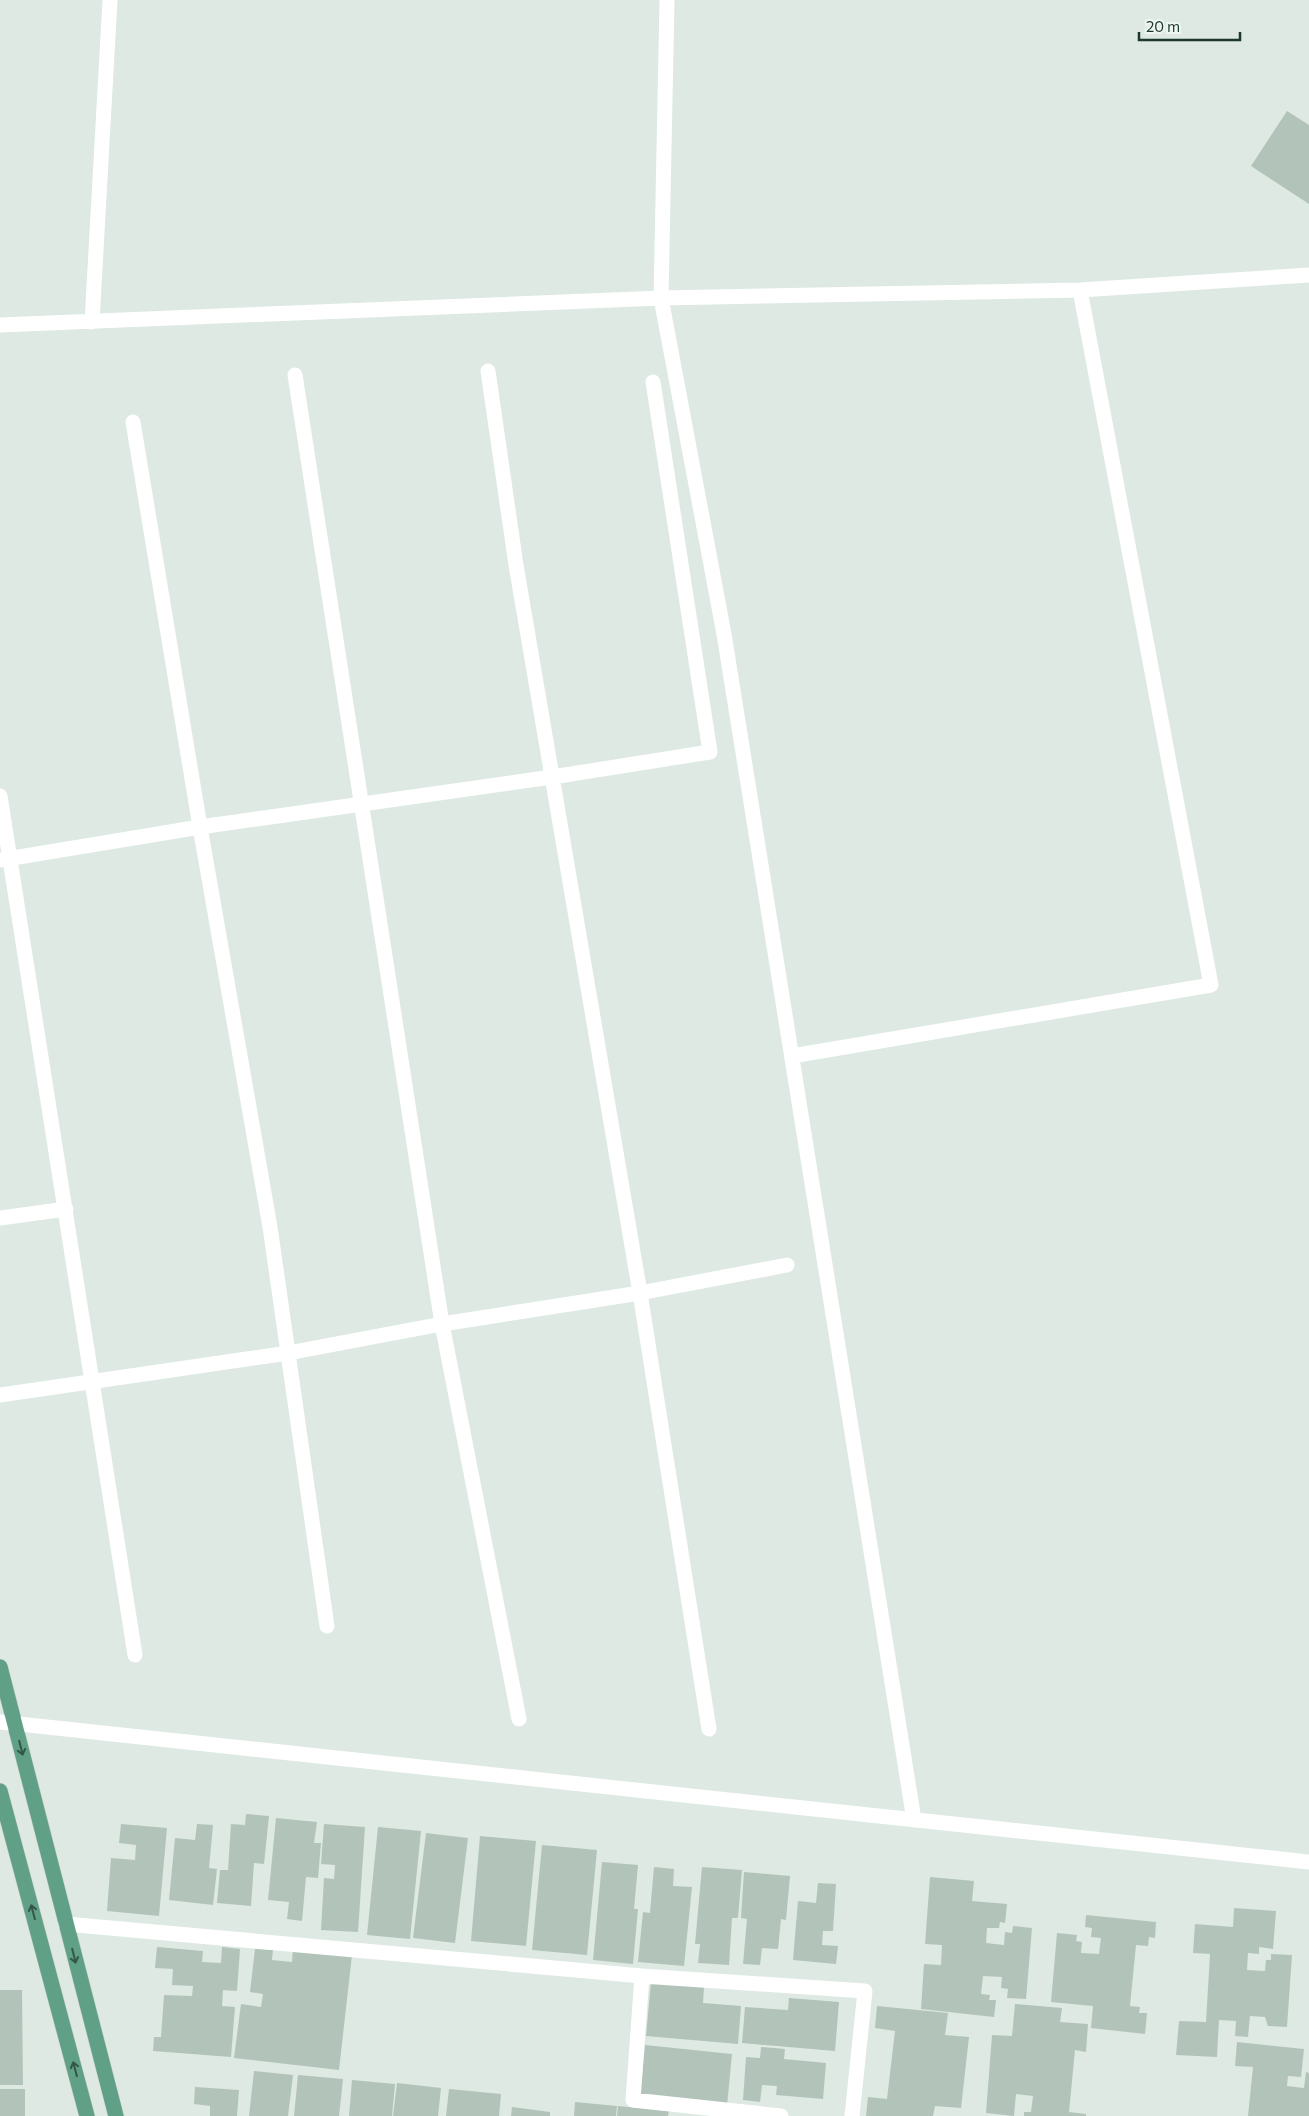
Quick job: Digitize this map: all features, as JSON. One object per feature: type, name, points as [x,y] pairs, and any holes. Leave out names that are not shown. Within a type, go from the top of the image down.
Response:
[{"type":"main road","points":[[0,1667],[7,1723],[66,1924],[116,2116]]},
{"type":"main road","points":[[0,1791],[87,2116]]},
{"type":"street","points":[[92,322],[110,0]]},
{"type":"street","points":[[667,0],[661,298],[726,643],[914,1820]]},
{"type":"street","points":[[0,326],[661,298],[1080,290],[1309,275]]},
{"type":"street","points":[[792,1056],[1211,985],[1080,290]]},
{"type":"street","points":[[488,371],[516,565],[640,1294],[709,1729]]},
{"type":"street","points":[[295,375],[442,1324],[519,1719]]},
{"type":"street","points":[[5,859],[200,827],[552,777],[710,752],[653,382]]},
{"type":"street","points":[[133,422],[200,827],[270,1227],[327,1626]]},
{"type":"street","points":[[0,796],[5,859],[66,1209],[135,1654]]},
{"type":"street","points":[[0,1218],[66,1209]]},
{"type":"street","points":[[0,1395],[288,1353],[442,1324],[640,1294],[787,1265]]},
{"type":"street","points":[[7,1723],[1309,1862]]},
{"type":"street","points":[[66,1924],[642,1976],[865,1991],[852,2116]]},
{"type":"street","points":[[642,1976],[633,2100],[781,2116]]},
{"type":"building","points":[[1287,111],[1309,125],[1309,204],[1251,166]]},
{"type":"building","points":[[246,1814],[269,1816],[264,1864],[254,1863],[251,1906],[217,1903],[220,1870],[228,1870],[231,1824],[245,1825]]},
{"type":"building","points":[[276,1818],[317,1822],[314,1843],[321,1843],[318,1878],[306,1877],[302,1921],[287,1919],[289,1902],[268,1900]]},
{"type":"building","points":[[121,1824],[167,1828],[159,1916],[107,1911],[111,1858],[135,1860],[136,1845],[119,1843]]},
{"type":"building","points":[[197,1824],[213,1825],[209,1868],[217,1869],[213,1905],[169,1900],[175,1838],[195,1840]]},
{"type":"building","points":[[324,1824],[365,1827],[358,1932],[321,1930],[324,1878],[334,1879],[335,1865],[321,1864]]},
{"type":"building","points":[[378,1827],[421,1831],[410,1939],[367,1935]]},
{"type":"building","points":[[426,1833],[468,1838],[455,1943],[413,1938]]},
{"type":"building","points":[[480,1836],[536,1841],[526,1946],[471,1941]]},
{"type":"building","points":[[542,1845],[597,1850],[587,1955],[532,1950]]},
{"type":"building","points":[[602,1862],[638,1865],[634,1909],[638,1909],[633,1964],[593,1960]]},
{"type":"building","points":[[654,1867],[674,1869],[673,1886],[692,1887],[684,1966],[638,1962],[643,1912],[650,1913]]},
{"type":"building","points":[[702,1867],[742,1870],[738,1918],[732,1918],[729,1965],[698,1963],[700,1944],[695,1944]]},
{"type":"building","points":[[744,1872],[790,1876],[786,1920],[781,1919],[778,1949],[762,1948],[760,1965],[743,1964],[747,1919],[741,1918]]},
{"type":"building","points":[[930,1877],[974,1881],[972,1901],[1007,1904],[1005,1923],[1000,1922],[999,1928],[987,1928],[986,1943],[1004,1945],[1005,1932],[1012,1933],[1013,1926],[1032,1928],[1026,1999],[1007,1998],[1008,1989],[1001,1988],[1002,1977],[983,1976],[981,1994],[990,1995],[989,2000],[996,2000],[994,2017],[921,2009],[924,1964],[941,1965],[942,1945],[925,1944]]},
{"type":"building","points":[[818,1883],[836,1884],[833,1931],[823,1931],[822,1945],[838,1946],[836,1964],[793,1960],[798,1901],[816,1903]]},
{"type":"building","points":[[1234,1908],[1276,1911],[1273,1949],[1259,1947],[1259,1954],[1248,1953],[1247,1970],[1265,1971],[1266,1960],[1271,1960],[1271,1954],[1292,1955],[1287,2027],[1268,2026],[1265,2017],[1250,2016],[1248,2037],[1235,2036],[1236,2021],[1219,2020],[1217,2057],[1176,2055],[1179,2021],[1206,2022],[1210,1954],[1193,1953],[1195,1924],[1233,1927]]},
{"type":"building","points":[[1086,1915],[1156,1922],[1155,1938],[1149,1937],[1148,1946],[1136,1945],[1130,2006],[1140,2007],[1139,2013],[1147,2013],[1145,2034],[1091,2028],[1093,2006],[1051,2002],[1057,1933],[1077,1935],[1076,1941],[1082,1942],[1081,1953],[1099,1954],[1101,1938],[1091,1937],[1092,1928],[1085,1927]]},
{"type":"building","points":[[157,1947],[203,1951],[202,1962],[221,1963],[222,1947],[240,1949],[237,1991],[223,1990],[222,2006],[235,2007],[231,2057],[153,2051],[154,2037],[161,2037],[164,1995],[192,1996],[193,1986],[172,1985],[173,1969],[155,1968]]},
{"type":"building","points":[[293,1948],[352,1955],[339,2070],[234,2058],[241,2004],[261,2007],[263,1994],[250,1992],[255,1949],[273,1950],[272,1960],[292,1962]]},
{"type":"building","points":[[651,1982],[704,1987],[703,2003],[741,2006],[738,2044],[646,2036]]},
{"type":"building","points":[[0,1990],[22,1990],[23,2085],[0,2085]]},
{"type":"building","points":[[789,1998],[839,2002],[835,2051],[742,2043],[745,2007],[788,2010]]},
{"type":"building","points":[[1015,2004],[1062,2008],[1060,2022],[1088,2024],[1086,2052],[1075,2050],[1069,2112],[1086,2114],[1086,2116],[1024,2116],[1024,2112],[1031,2112],[1033,2096],[1016,2094],[1014,2116],[986,2113],[992,2035],[1012,2036]]},
{"type":"building","points":[[877,2006],[948,2013],[945,2035],[969,2037],[961,2108],[935,2106],[933,2116],[866,2116],[868,2097],[887,2099],[895,2031],[875,2028]]},
{"type":"building","points":[[1237,2042],[1304,2049],[1301,2077],[1288,2076],[1287,2086],[1304,2088],[1306,2072],[1309,2073],[1309,2116],[1248,2116],[1253,2067],[1235,2066]]},
{"type":"building","points":[[645,2045],[732,2054],[727,2106],[640,2097]]},
{"type":"building","points":[[761,2047],[785,2049],[784,2059],[826,2063],[823,2099],[776,2095],[777,2086],[762,2085],[760,2102],[743,2100],[746,2057],[760,2058]]},
{"type":"building","points":[[254,2071],[293,2075],[288,2116],[249,2116]]},
{"type":"building","points":[[298,2075],[343,2079],[339,2116],[294,2116]]},
{"type":"building","points":[[352,2080],[395,2084],[392,2116],[349,2116]]},
{"type":"building","points":[[397,2083],[441,2088],[438,2116],[393,2116]]},
{"type":"building","points":[[195,2087],[239,2090],[237,2116],[210,2116],[210,2106],[194,2104]]},
{"type":"building","points":[[0,2089],[25,2089],[25,2116],[0,2116]]},
{"type":"building","points":[[449,2089],[501,2094],[499,2116],[446,2116]]},
{"type":"building","points":[[575,2102],[617,2106],[616,2116],[574,2116]]},
{"type":"building","points":[[618,2106],[669,2111],[668,2116],[617,2116]]},
{"type":"building","points":[[512,2107],[550,2112],[550,2116],[511,2116]]}]
